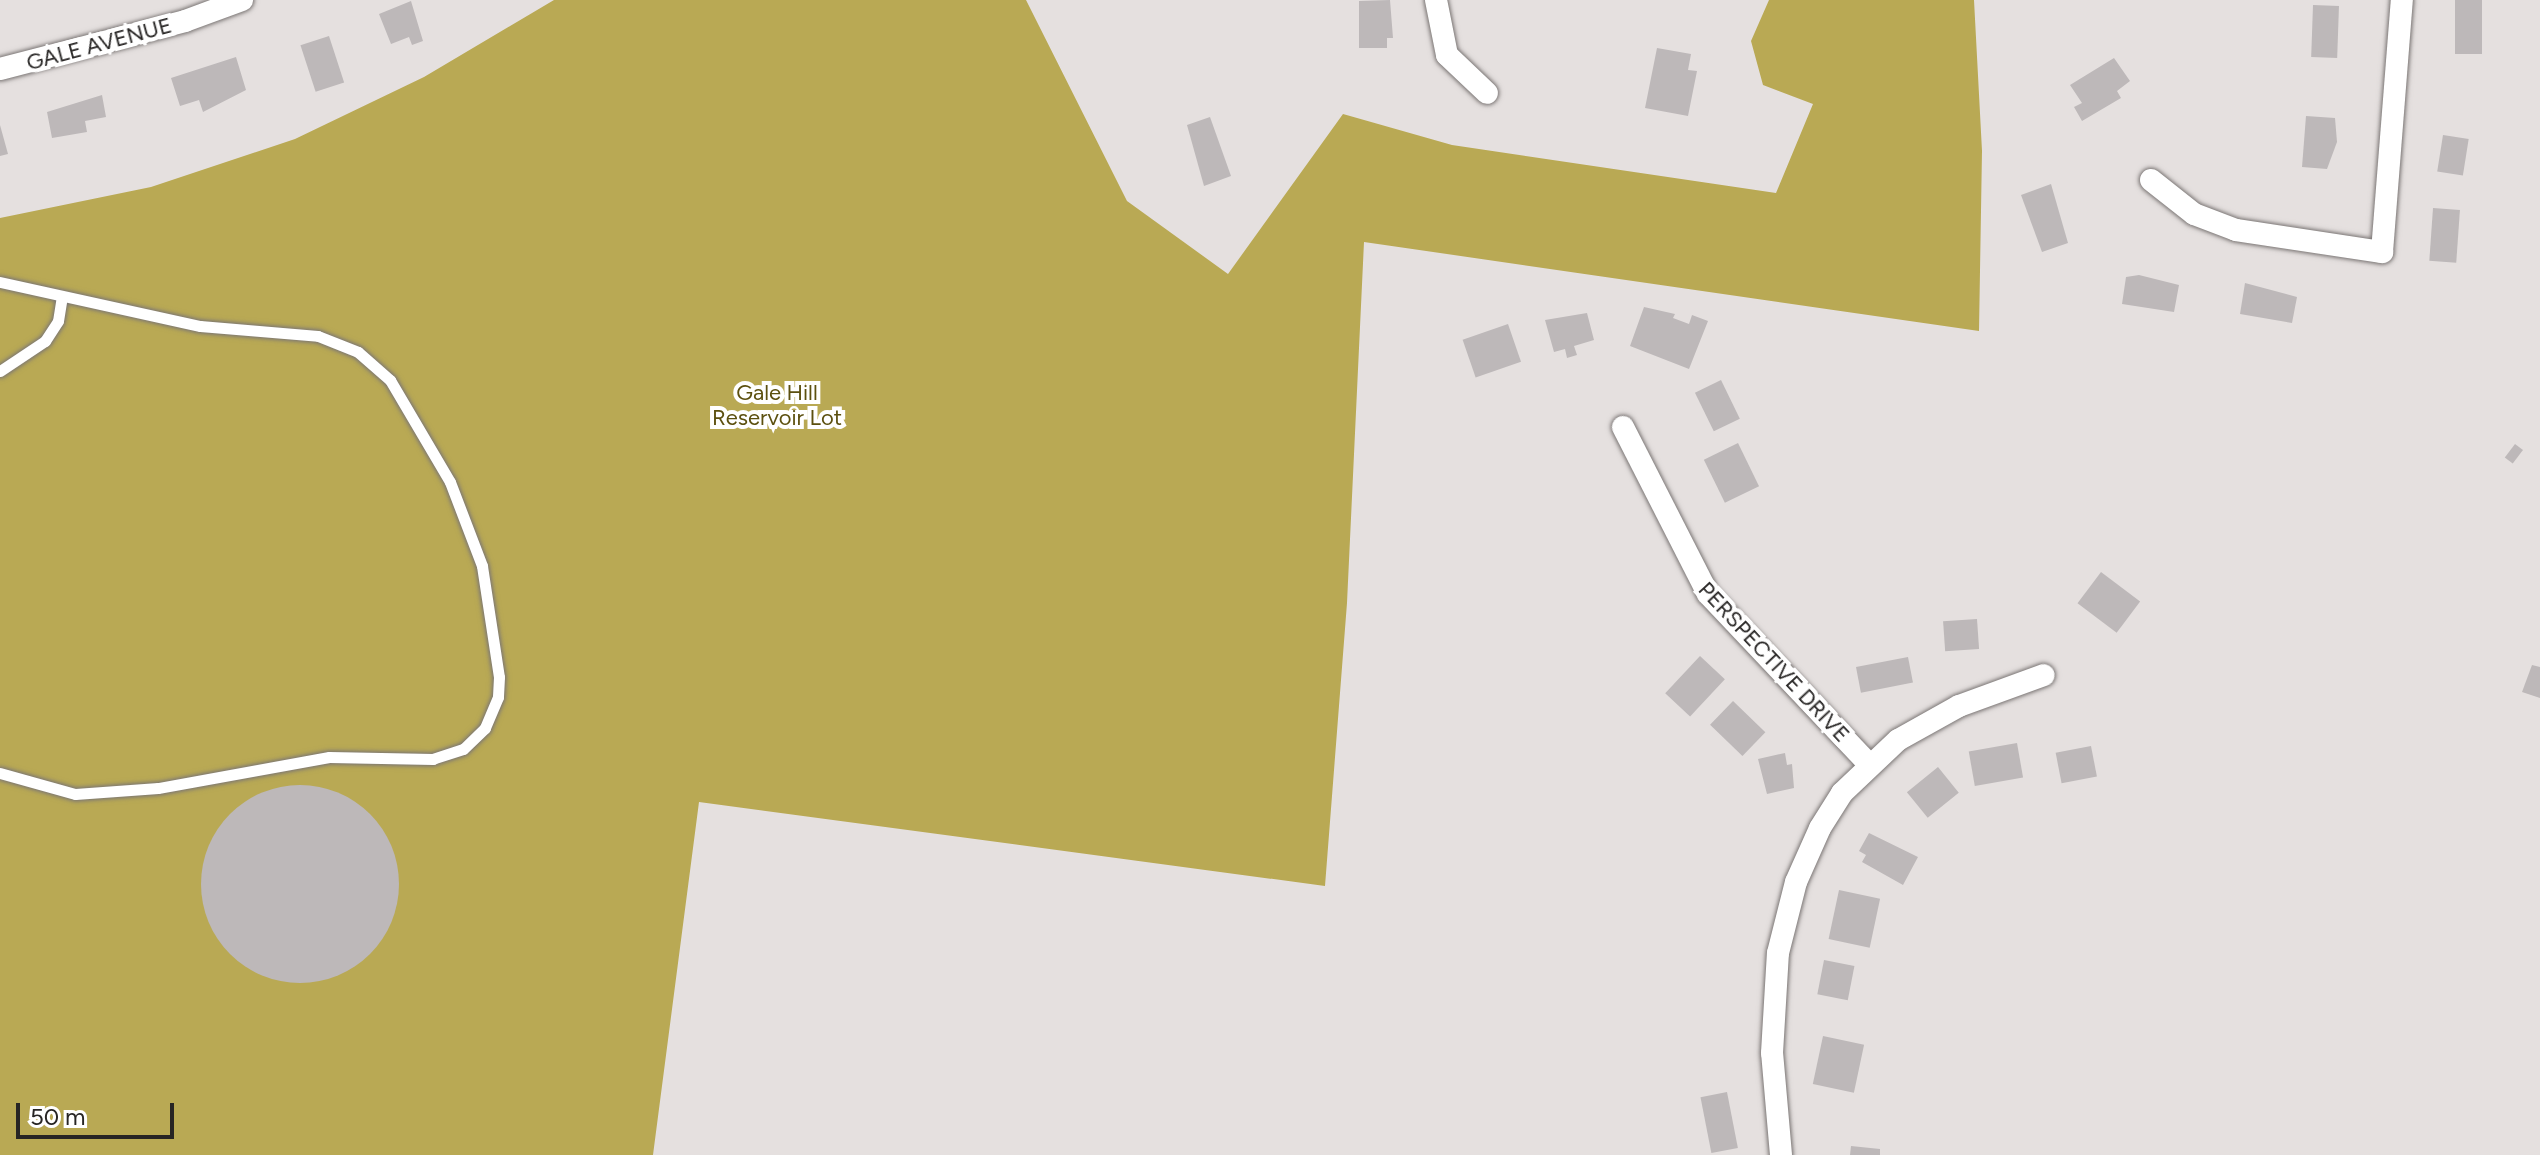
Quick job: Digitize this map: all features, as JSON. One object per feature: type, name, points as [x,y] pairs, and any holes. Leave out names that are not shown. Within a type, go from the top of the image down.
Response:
[{"type":"street","name":"GALE AVENUE","points":[[0,69],[185,21],[242,0]]},
{"type":"street","points":[[1436,0],[1447,55],[1487,93]]},
{"type":"street","points":[[2151,180],[2194,214],[2236,230],[2382,252],[2402,0]]},
{"type":"street","name":"PERSPECTIVE DRIVE","points":[[1623,427],[1708,594],[1869,764]]},
{"type":"street","points":[[1781,1155],[1771,1019],[1787,912],[1820,828],[1869,764],[1928,721],[2044,675]]},
{"type":"lane","points":[[0,282],[200,326],[331,339],[358,352],[390,380],[450,482],[467,522],[489,599],[498,697],[474,739],[450,756],[433,759],[329,757],[158,788],[75,794],[0,773]]},
{"type":"lane","points":[[0,371],[45,341],[58,321],[62,296]]},
{"type":"green space","name":"Gale Hill Reservoir Lot","points":[[554,0],[1026,0],[1127,201],[1228,274],[1343,114],[1452,145],[1776,193],[1813,104],[1763,85],[1751,41],[1769,0],[1974,0],[1982,151],[1979,331],[1364,242],[1347,603],[1325,886],[699,802],[653,1155],[0,1155],[0,218],[151,187],[295,139],[424,77]]},
{"type":"building","points":[[1390,0],[1393,38],[1387,38],[1387,48],[1359,48],[1359,1]]},
{"type":"building","points":[[2455,0],[2482,0],[2482,54],[2455,54]]},
{"type":"building","points":[[411,1],[423,41],[412,45],[409,37],[391,44],[379,14]]},
{"type":"building","points":[[2313,5],[2339,6],[2337,58],[2311,57]]},
{"type":"building","points":[[329,36],[344,83],[316,92],[300,45]]},
{"type":"building","points":[[1657,48],[1691,54],[1688,70],[1697,71],[1688,116],[1645,108]]},
{"type":"building","points":[[236,57],[246,90],[203,112],[199,100],[180,106],[171,78]]},
{"type":"building","points":[[2114,58],[2130,81],[2117,91],[2121,98],[2082,121],[2074,107],[2082,103],[2070,85]]},
{"type":"building","points":[[102,95],[106,117],[85,121],[87,132],[52,138],[47,112]]},
{"type":"building","points":[[2306,116],[2335,118],[2337,142],[2327,169],[2302,167]]},
{"type":"building","points":[[1210,117],[1231,176],[1204,186],[1187,125]]},
{"type":"building","points":[[0,125],[8,154],[0,156]]},
{"type":"building","points":[[2443,135],[2469,139],[2463,176],[2437,172]]},
{"type":"building","points":[[2051,184],[2068,243],[2042,252],[2021,195]]},
{"type":"building","points":[[2433,208],[2460,210],[2456,263],[2429,261]]},
{"type":"building","points":[[2139,275],[2179,285],[2174,312],[2122,304],[2126,277]]},
{"type":"building","points":[[2245,283],[2297,297],[2292,323],[2240,314]]},
{"type":"building","points":[[1644,307],[1675,314],[1673,318],[1689,324],[1692,315],[1708,321],[1689,369],[1630,346]]},
{"type":"building","points":[[1587,313],[1594,340],[1574,346],[1577,355],[1567,358],[1565,349],[1554,352],[1545,320]]},
{"type":"building","points":[[1508,324],[1521,362],[1476,377],[1463,340]]},
{"type":"building","points":[[1721,380],[1740,419],[1714,431],[1695,393]]},
{"type":"building","points":[[1738,443],[1759,486],[1725,503],[1704,460]]},
{"type":"building","points":[[2515,444],[2523,450],[2513,464],[2505,458]]},
{"type":"building","points":[[2101,572],[2140,601],[2117,633],[2078,603]]},
{"type":"building","points":[[1977,619],[1979,649],[1945,651],[1943,621]]},
{"type":"building","points":[[1700,656],[1725,679],[1690,716],[1665,693]]},
{"type":"building","points":[[1908,657],[1913,683],[1861,693],[1856,667]]},
{"type":"building","points":[[2532,665],[2540,667],[2540,698],[2522,692]]},
{"type":"building","points":[[1733,701],[1765,732],[1742,756],[1710,725]]},
{"type":"building","points":[[2017,743],[2023,777],[1975,786],[1969,752]]},
{"type":"building","points":[[2091,746],[2097,776],[2062,783],[2056,753]]},
{"type":"building","points":[[1785,753],[1787,765],[1792,764],[1794,788],[1767,794],[1758,759]]},
{"type":"building","points":[[1938,767],[1959,793],[1928,818],[1907,792]]},
{"type":"building","points":[[300,785],[338,792],[370,814],[392,846],[399,884],[392,922],[370,954],[338,976],[300,983],[262,976],[230,954],[208,922],[201,884],[208,846],[230,814],[262,792]]},
{"type":"building","points":[[1869,833],[1918,857],[1903,885],[1862,862],[1866,855],[1859,851]]},
{"type":"building","points":[[1839,890],[1880,899],[1870,948],[1829,939]]},
{"type":"building","points":[[1824,960],[1854,966],[1848,1000],[1817,994]]},
{"type":"building","points":[[1823,1036],[1864,1045],[1854,1093],[1813,1084]]},
{"type":"building","points":[[1727,1092],[1738,1148],[1711,1153],[1700,1097]]},
{"type":"building","points":[[1851,1146],[1880,1149],[1880,1155],[1850,1155]]}]
